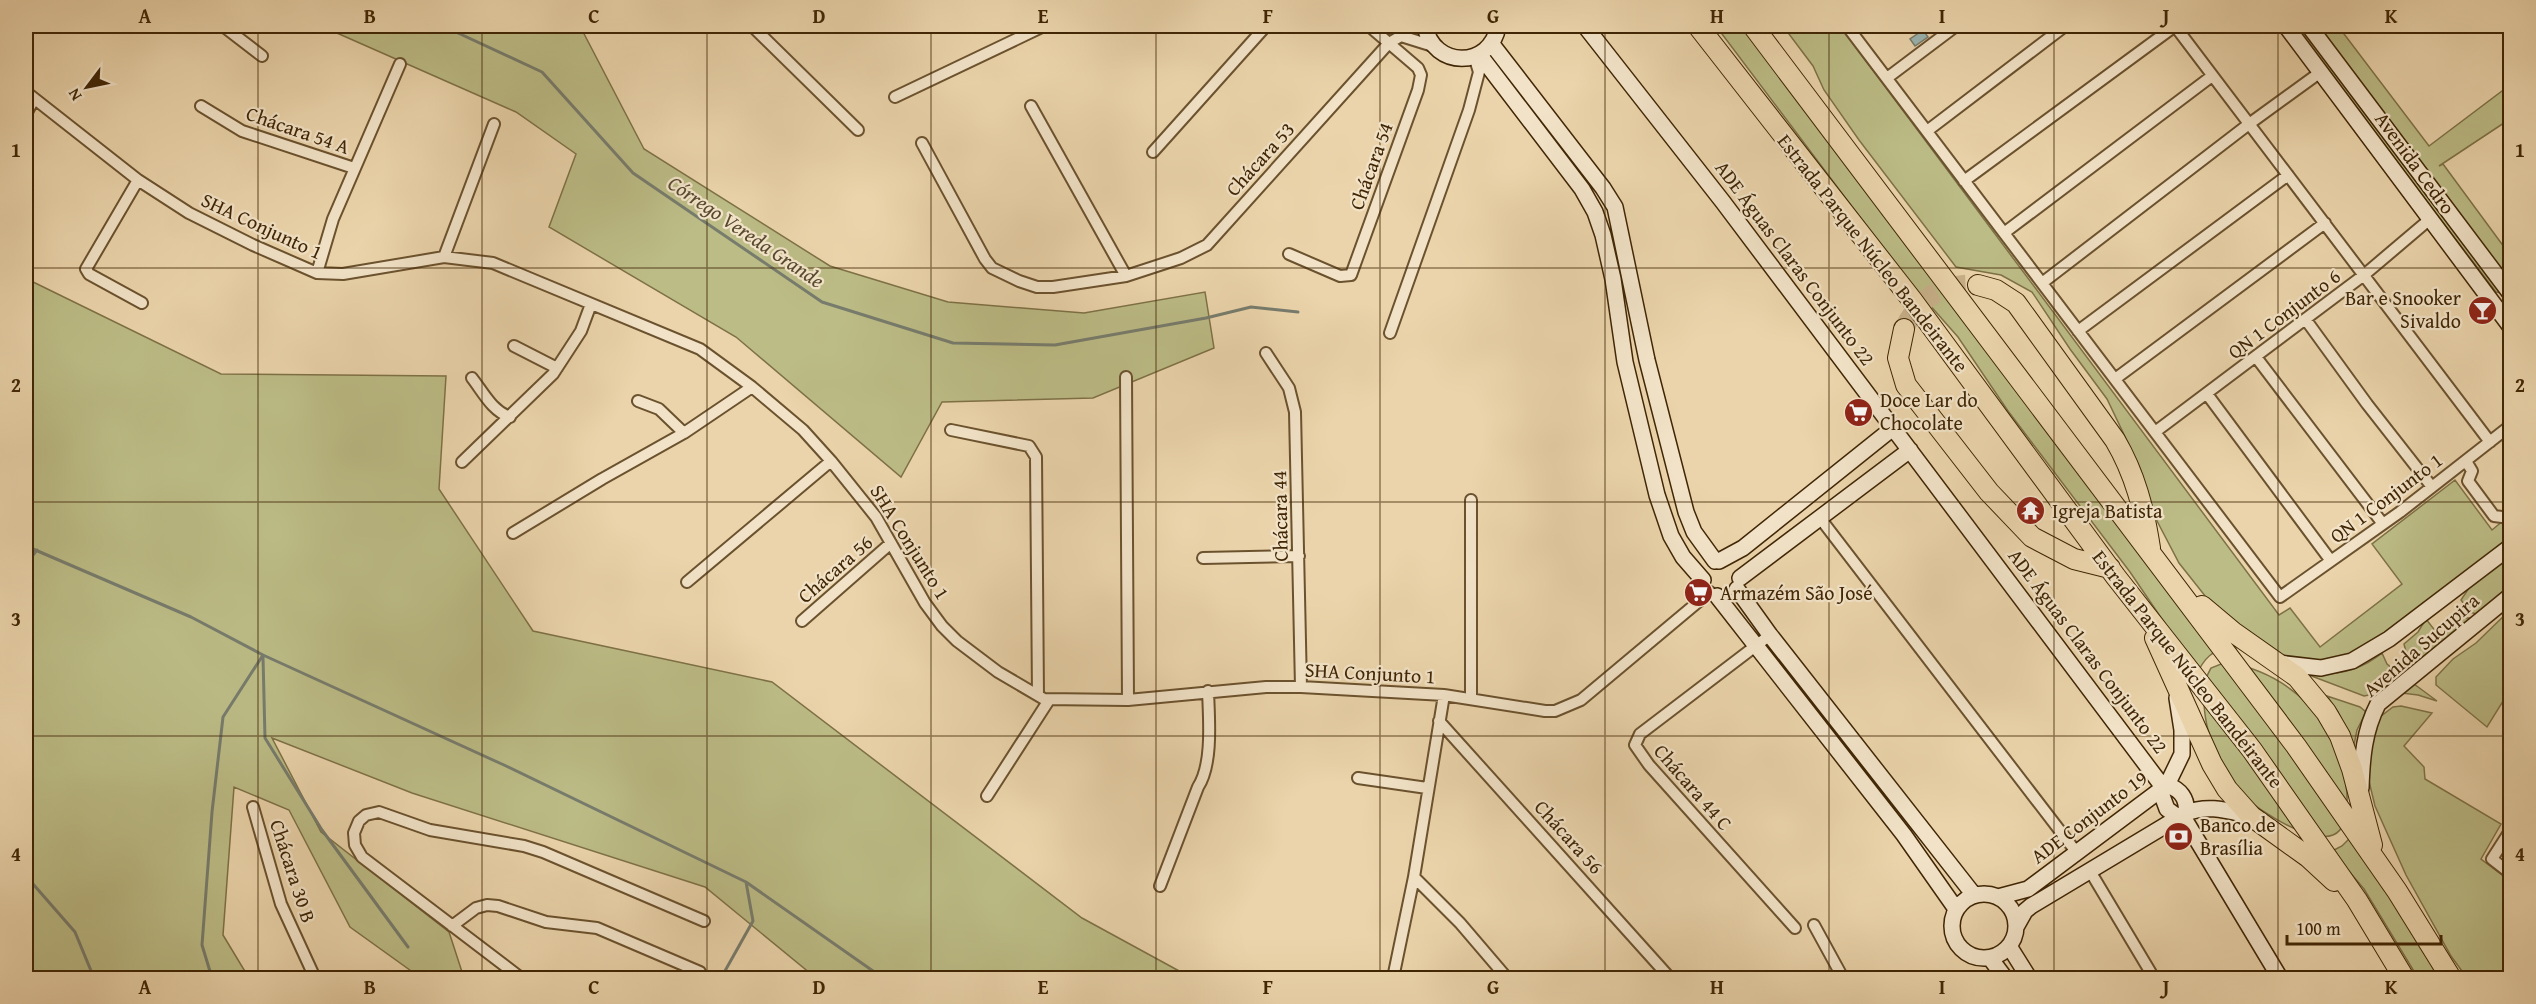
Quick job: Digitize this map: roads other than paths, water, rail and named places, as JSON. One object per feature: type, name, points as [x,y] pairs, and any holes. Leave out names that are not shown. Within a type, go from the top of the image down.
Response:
[{"type":"highway","name":"Estrada Parque Núcleo Bandeirante","points":[[1698,26],[1912,300],[2110,568],[2252,750],[2357,900],[2404,978]]},
{"type":"highway","name":"Estrada Parque Núcleo Bandeirante","points":[[1753,26],[2296,746],[2378,863],[2451,978]]},
{"type":"highway","points":[[1978,285],[1996,290],[2016,303],[2115,440],[2128,463],[2144,511],[2150,550]]},
{"type":"highway","points":[[1904,329],[1898,358],[1906,385],[1989,492],[2032,537],[2074,559],[2110,568]]},
{"type":"highway","points":[[2180,590],[2233,632],[2297,677],[2326,712],[2340,736],[2378,863]]},
{"type":"highway","points":[[2147,615],[2156,641],[2212,764],[2227,789],[2251,816],[2308,858],[2357,900]]},
{"type":"street","points":[[223,26],[262,56]]},
{"type":"street","points":[[752,26],[858,130]]},
{"type":"street","points":[[895,97],[1044,26]]},
{"type":"street","points":[[1153,152],[1266,26]]},
{"type":"street","name":"Chácara 54","points":[[1289,254],[1340,276],[1351,275],[1418,90],[1421,75],[1413,63],[1369,26]]},
{"type":"street","name":"Chácara 53","points":[[921,143],[992,268],[1037,287],[1053,287],[1126,276],[1181,258],[1207,245],[1389,43],[1401,36],[1408,26]]},
{"type":"street","points":[[1425,26],[1433,45]]},
{"type":"street","points":[[1401,36],[1433,45],[1452,57],[1477,55],[1491,43],[1498,26]]},
{"type":"street","name":"ADE Águas Claras Conjunto 22","points":[[1585,26],[1723,202],[2163,788],[2174,788],[2182,795],[2186,805],[2182,815],[2280,978]]},
{"type":"street","points":[[1887,78],[1956,26]]},
{"type":"street","points":[[1927,131],[2066,26]]},
{"type":"street","points":[[1964,181],[2175,26],[2490,442]]},
{"type":"street","name":"Avenida Cedro","points":[[2286,26],[2491,301],[2508,317]]},
{"type":"street","name":"Avenida Cedro","points":[[2309,26],[2510,292]]},
{"type":"street","points":[[1852,27],[1964,181],[2155,432]]},
{"type":"street","points":[[1491,43],[1603,188],[1615,207],[1647,360],[1686,512],[1694,532],[1717,561]]},
{"type":"street","points":[[1477,55],[1570,173],[1595,212],[1613,279],[1625,362],[1658,495],[1671,536],[1683,557],[1904,835],[1956,909]]},
{"type":"street","points":[[1390,333],[1469,110],[1479,72],[1477,55]]},
{"type":"street","name":"Chácara 54 A","points":[[317,273],[333,219],[400,64]]},
{"type":"street","points":[[2042,283],[2249,124],[2322,72]]},
{"type":"street","points":[[2004,233],[2212,76]]},
{"type":"street","points":[[26,114],[30,95]]},
{"type":"street","name":"SHA Conjunto 1","points":[[30,95],[138,180],[189,213],[253,245],[317,273],[343,274],[444,257],[493,263],[700,349],[752,387],[803,430],[831,461],[867,504],[925,603],[942,626],[957,641],[998,672],[1049,700],[1128,700],[1208,691],[1301,687],[1444,695],[1555,711],[1581,700],[1710,589]]},
{"type":"street","name":"Chácara 54 A","points":[[201,106],[242,132],[354,168]]},
{"type":"street","points":[[1031,106],[1126,276]]},
{"type":"street","points":[[444,257],[494,124]]},
{"type":"street","points":[[2078,331],[2288,175]]},
{"type":"street","points":[[138,180],[86,269],[90,274],[141,303]]},
{"type":"street","points":[[1595,212],[1615,207]]},
{"type":"street","name":"QN 1 Conjunto 6","points":[[2155,432],[2306,320],[2430,219]]},
{"type":"street","points":[[2115,379],[2325,223]]},
{"type":"street","points":[[2491,301],[2502,299],[2510,292]]},
{"type":"street","points":[[462,462],[557,368],[581,331],[591,304]]},
{"type":"street","points":[[2306,320],[2367,405],[2432,487]]},
{"type":"street","points":[[514,346],[557,368]]},
{"type":"street","name":"Chácara 44","points":[[1266,353],[1289,388],[1294,406],[1301,687]]},
{"type":"street","points":[[2256,357],[2384,524]]},
{"type":"street","points":[[1126,376],[1128,700]]},
{"type":"street","points":[[472,378],[493,406],[502,414],[510,417]]},
{"type":"street","points":[[513,533],[602,479],[684,434],[752,387]]},
{"type":"street","points":[[2206,394],[2331,561]]},
{"type":"street","points":[[638,401],[659,410],[684,434]]},
{"type":"street","name":"QN 1 Conjunto 1","points":[[2155,432],[2281,598],[2384,524],[2511,426]]},
{"type":"street","points":[[1710,589],[1706,568],[1743,548],[1893,428]]},
{"type":"street","points":[[951,430],[1029,446],[1036,457],[1038,695]]},
{"type":"street","points":[[1868,449],[1882,449],[1887,453],[1887,464],[1882,470]]},
{"type":"street","points":[[1710,589],[1728,596],[1754,567],[1910,450]]},
{"type":"street","points":[[2466,460],[2472,471],[2468,479],[2469,483],[2492,513],[2497,518],[2511,518]]},
{"type":"street","points":[[687,582],[831,461]]},
{"type":"street","points":[[1471,500],[1471,698]]},
{"type":"street","points":[[1820,518],[2077,853]]},
{"type":"street","name":"Chácara 56","points":[[802,621],[891,543]]},
{"type":"street","name":"Avenida Sucupira","points":[[2278,663],[2321,668],[2352,661],[2389,639],[2511,547]]},
{"type":"street","points":[[1743,548],[1745,561],[1754,567]]},
{"type":"street","points":[[1203,558],[1299,555]]},
{"type":"street","points":[[1717,561],[1725,561],[1735,567],[1738,583],[1770,635],[1974,895]]},
{"type":"street","name":"Avenida Sucupira","points":[[2361,803],[2362,756],[2368,722],[2378,704],[2511,596]]},
{"type":"street","name":"Chácara 44 C","points":[[1770,635],[1640,734],[1635,745],[1649,765],[1795,928]]},
{"type":"street","points":[[1784,683],[1799,671]]},
{"type":"street","name":"ADE Conjunto 19","points":[[1998,897],[2028,889],[2163,788],[2182,754],[2182,730],[2174,677]]},
{"type":"street","points":[[1160,886],[1203,779],[1209,731],[1208,691]]},
{"type":"street","points":[[1393,978],[1414,877],[1444,695]]},
{"type":"street","points":[[987,796],[1049,700]]},
{"type":"street","name":"Chácara 56","points":[[1439,721],[1670,978]]},
{"type":"street","points":[[1358,778],[1427,788]]},
{"type":"street","name":"Chácara 30 B","points":[[253,807],[281,904],[315,978]]},
{"type":"street","name":"ADE Conjunto 19","points":[[2016,927],[2025,911],[2031,906],[2182,815],[2197,809],[2215,808],[2251,816]]},
{"type":"street","points":[[521,978],[362,857],[355,845],[354,833],[359,821],[366,815],[379,812],[430,830],[524,846],[704,921]]},
{"type":"street","points":[[1904,835],[1920,824]]},
{"type":"street","points":[[2511,831],[2492,859],[2511,873]]},
{"type":"street","points":[[2090,871],[2154,978]]},
{"type":"street","points":[[1414,877],[1460,923],[1508,978]]},
{"type":"street","points":[[1983,893],[1998,897],[2013,910],[2016,927],[2014,938],[2001,954],[1990,958],[1970,955],[1961,948],[1952,930],[1956,909],[1974,895],[1983,893]]},
{"type":"street","points":[[452,926],[476,908],[487,904],[498,906],[546,922],[597,928],[700,972]]},
{"type":"street","points":[[1814,925],[1843,978]]},
{"type":"street","points":[[2009,946],[2029,978]]},
{"type":"street","points":[[1990,958],[2005,978]]},
{"type":"water","points":[[1923,30],[1928,37],[1915,46],[1910,39]]},
{"type":"waterway","name":"Córrego Vereda Grande","points":[[443,26],[542,72],[633,173],[822,302],[953,343],[1055,345],[1206,318],[1251,307],[1298,312]]},
{"type":"waterway","points":[[26,546],[191,617],[263,655],[504,765],[746,882],[883,978]]},
{"type":"waterway","points":[[26,564],[37,550]]},
{"type":"waterway","points":[[212,978],[202,945],[212,812],[223,717],[263,655]]},
{"type":"waterway","points":[[263,657],[265,738],[322,830],[408,947]]},
{"type":"waterway","points":[[26,876],[75,932],[94,978]]},
{"type":"waterway","points":[[721,978],[753,921],[746,882]]},
{"type":"tunnel","points":[[1904,329],[1917,309],[1933,294],[1954,286],[1978,285]]},
{"type":"place","name":"Bar e Snooker Sivaldo","points":[[2482,310]]},
{"type":"place","name":"Doce Lar do Chocolate","points":[[1859,412]]},
{"type":"place","name":"Igreja Batista","points":[[2031,511]]},
{"type":"place","name":"Armazém São José","points":[[1699,593]]},
{"type":"place","name":"Banco de Brasília","points":[[2179,836]]}]
